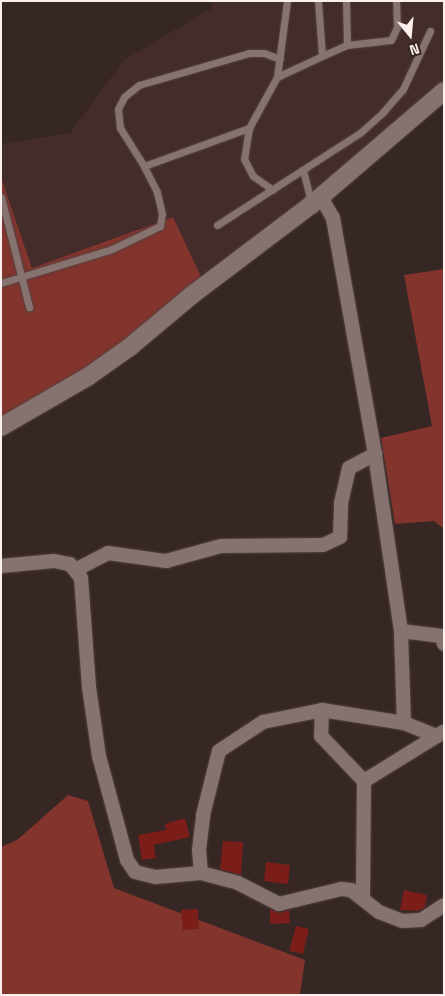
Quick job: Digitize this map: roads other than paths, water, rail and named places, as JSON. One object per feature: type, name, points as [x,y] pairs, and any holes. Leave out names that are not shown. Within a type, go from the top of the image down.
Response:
[{"type":"street","points":[[1,427],[89,376],[131,346],[192,295],[316,201],[444,91]]},
{"type":"street","points":[[316,201],[333,218],[375,454],[401,631],[404,723]]},
{"type":"street","points":[[77,570],[108,553],[166,561],[221,546],[323,545],[340,537],[341,503],[349,468],[375,454]]},
{"type":"street","points":[[1,566],[54,561],[77,570],[81,578],[89,687],[99,756],[127,860],[135,872],[155,877],[201,873],[238,883],[279,904],[340,889],[363,896],[379,912],[402,921],[421,920],[444,905]]},
{"type":"street","points":[[401,631],[442,636],[444,644]]},
{"type":"street","points":[[201,873],[199,850],[203,815],[219,751],[263,722],[322,710],[404,723],[440,734]]},
{"type":"street","points":[[322,710],[321,736],[364,781],[363,896]]},
{"type":"street","points":[[364,781],[440,734]]},
{"type":"lane","points":[[273,190],[254,176],[244,159],[249,128],[277,77],[287,1]]},
{"type":"lane","points":[[318,1],[322,56]]},
{"type":"lane","points":[[346,1],[347,45]]},
{"type":"lane","points":[[277,77],[347,45],[391,40],[397,27],[396,1]]},
{"type":"lane","points":[[217,226],[360,133],[383,112],[403,89],[430,31]]},
{"type":"lane","points":[[1,283],[112,249],[154,231],[160,226],[162,214],[157,192],[144,166],[120,128],[118,109],[124,97],[140,84],[249,53],[264,53],[280,59]]},
{"type":"lane","points":[[144,166],[249,128]]},
{"type":"lane","points":[[303,170],[316,201]]},
{"type":"lane","points":[[1,197],[29,307]]}]
